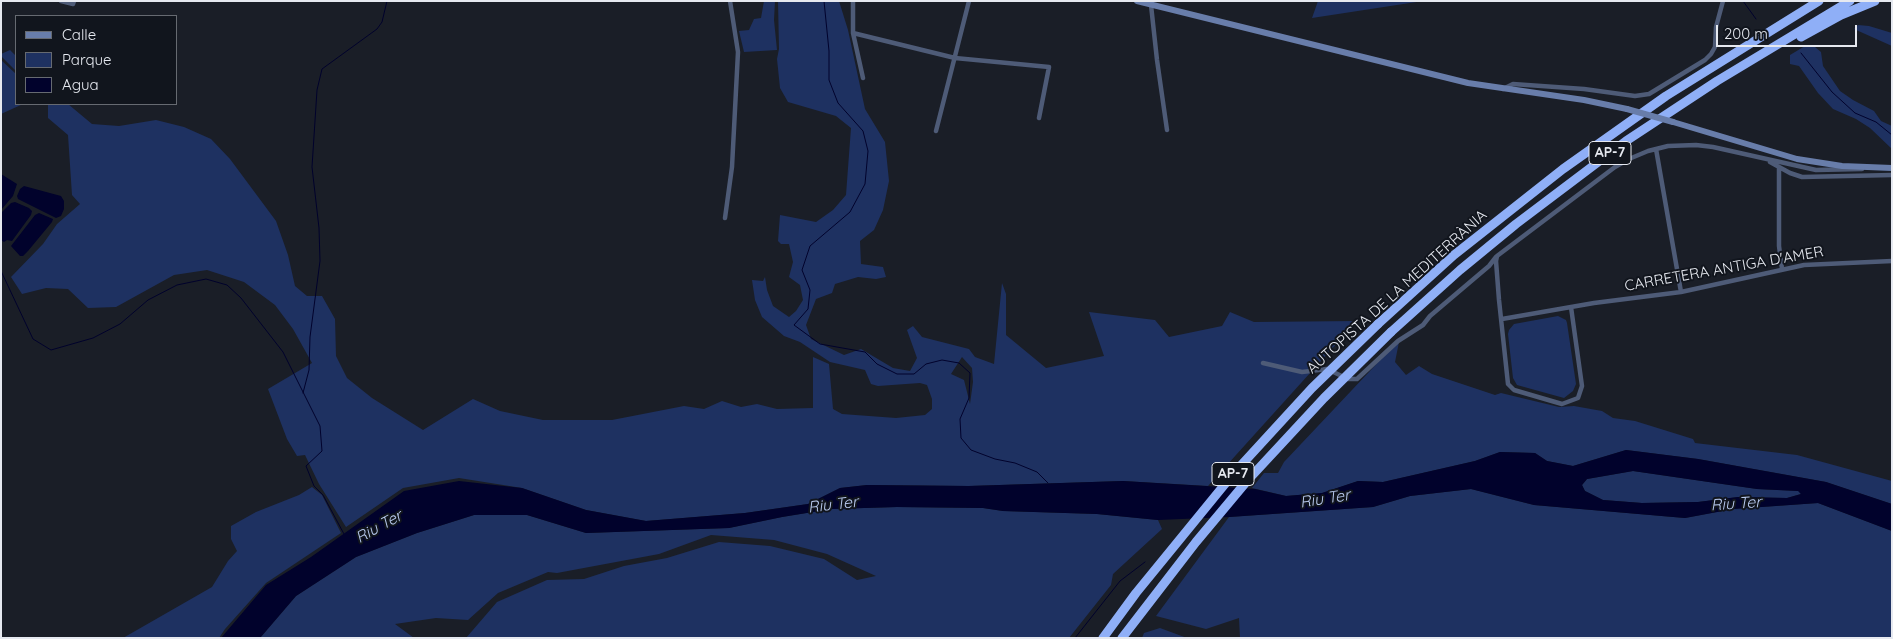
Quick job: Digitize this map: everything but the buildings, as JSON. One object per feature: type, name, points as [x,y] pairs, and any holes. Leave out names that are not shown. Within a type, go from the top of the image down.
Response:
[{"type":"highway","name":"AUTOPISTA DE LA MEDITERRÀNIA","points":[[1103,638],[1136,593],[1208,503],[1275,427],[1378,324],[1454,255],[1570,164],[1666,96],[1819,1]]},
{"type":"highway","name":"AUTOPISTA DE LA MEDITERRÀNIA","points":[[1122,638],[1196,542],[1247,481],[1324,398],[1391,332],[1460,270],[1570,182],[1672,110],[1850,1]]},
{"type":"highway","points":[[1769,50],[1797,39],[1842,15],[1875,1]]},
{"type":"main road","points":[[1137,1],[1442,78],[1502,89],[1584,100],[1627,109],[1797,158],[1842,166],[1892,168]]},
{"type":"street","points":[[61,1],[74,3]]},
{"type":"street","points":[[725,218],[732,167],[738,52],[730,1]]},
{"type":"street","points":[[853,1],[853,33],[863,78]]},
{"type":"street","points":[[936,131],[969,1]]},
{"type":"street","points":[[1502,89],[1513,84],[1584,89],[1635,96],[1649,94],[1710,55],[1715,47],[1716,26],[1723,1]]},
{"type":"street","points":[[1151,5],[1167,130]]},
{"type":"street","points":[[853,33],[955,58],[1049,67],[1039,118]]},
{"type":"street","points":[[1263,363],[1302,372],[1327,369],[1348,379],[1357,379],[1398,341],[1423,325],[1430,316],[1489,266],[1497,256],[1615,167],[1634,157],[1656,149],[1676,145],[1713,147],[1769,161],[1802,177],[1892,175]]},
{"type":"street","points":[[1656,149],[1681,292]]},
{"type":"street","points":[[1779,165],[1826,171],[1873,168]]},
{"type":"street","points":[[1779,165],[1779,246],[1782,269]]},
{"type":"street","points":[[1497,256],[1508,384],[1514,390],[1562,404],[1578,398],[1582,386],[1571,307]]},
{"type":"street","name":"CARRETERA ANTIGA D'AMER","points":[[1502,319],[1571,307],[1681,292],[1782,269],[1824,263],[1892,261]]},
{"type":"green space","points":[[764,1],[775,1],[774,20],[777,50],[744,52],[739,31],[749,30],[754,19],[761,18]]},
{"type":"green space","points":[[778,1],[839,1],[848,30],[865,109],[885,142],[889,181],[883,210],[874,230],[860,241],[861,264],[883,267],[886,277],[876,279],[858,277],[835,284],[832,293],[816,299],[806,325],[811,339],[844,355],[861,349],[893,368],[910,371],[917,358],[907,330],[913,326],[922,337],[969,349],[975,357],[994,364],[1002,283],[1006,294],[1006,335],[1046,368],[1104,356],[1089,312],[1155,320],[1169,337],[1222,326],[1230,312],[1254,322],[1357,321],[1208,486],[1123,481],[969,486],[867,485],[840,488],[808,504],[745,513],[646,521],[586,510],[522,488],[459,478],[403,488],[346,527],[319,484],[305,455],[297,456],[287,439],[268,389],[312,363],[293,329],[275,305],[244,282],[207,270],[174,275],[116,307],[88,308],[68,289],[46,288],[22,294],[11,277],[43,244],[57,224],[80,204],[72,195],[68,135],[48,118],[48,105],[69,105],[92,124],[119,126],[156,120],[184,127],[211,139],[230,159],[276,221],[288,255],[295,286],[307,296],[322,296],[335,319],[336,356],[347,378],[372,398],[423,430],[473,399],[500,411],[543,420],[612,420],[684,406],[704,409],[722,401],[741,407],[757,404],[777,409],[813,408],[813,357],[829,364],[833,409],[842,414],[896,418],[925,415],[932,409],[932,399],[927,385],[920,383],[878,386],[871,384],[865,370],[830,362],[800,342],[784,336],[762,317],[755,300],[752,280],[763,281],[765,277],[767,290],[773,306],[789,317],[796,311],[803,300],[800,285],[789,277],[793,262],[789,244],[781,244],[778,241],[780,215],[816,222],[833,210],[846,195],[851,128],[836,116],[788,102],[780,88],[777,59],[779,49]],"holes":[[[962,357],[972,368],[973,382],[970,404],[964,380],[951,374]]]},
{"type":"green space","points":[[1318,1],[1423,1],[1312,18]]},
{"type":"green space","points":[[1858,25],[1869,26],[1892,33],[1892,46],[1854,29]]},
{"type":"green space","points":[[1805,46],[1815,47],[1821,52],[1823,66],[1840,91],[1874,111],[1881,121],[1892,126],[1892,149],[1870,128],[1856,119],[1833,109],[1818,93],[1799,66],[1790,64],[1790,55]]},
{"type":"green space","points":[[10,50],[15,55],[15,70],[1,56],[1,54]]},
{"type":"green space","points":[[1,60],[15,73],[15,105],[21,105],[1,114]]},
{"type":"green space","points":[[1558,316],[1566,320],[1567,323],[1576,384],[1573,391],[1564,398],[1517,385],[1513,378],[1508,334],[1514,324]]},
{"type":"green space","points":[[1399,342],[1395,362],[1406,375],[1419,366],[1432,374],[1495,395],[1501,393],[1559,407],[1574,406],[1602,411],[1613,418],[1635,421],[1693,439],[1695,443],[1797,455],[1892,481],[1892,504],[1826,482],[1698,459],[1626,450],[1573,466],[1547,461],[1535,453],[1500,452],[1475,461],[1383,482],[1358,481],[1322,493],[1286,496],[1252,488],[1264,473],[1278,473],[1284,462]]},
{"type":"green space","points":[[1633,471],[1757,489],[1799,491],[1801,494],[1787,498],[1738,497],[1698,502],[1642,503],[1603,500],[1585,491],[1582,485],[1587,479]]},
{"type":"green space","points":[[312,487],[322,495],[341,533],[266,583],[219,638],[123,638],[212,587],[228,561],[237,551],[231,539],[231,526],[256,512],[299,495]]},
{"type":"green space","points":[[1471,489],[1534,505],[1685,518],[1733,509],[1818,503],[1892,531],[1892,638],[1240,638],[1239,618],[1206,629],[1156,616],[1229,517],[1373,507],[1410,496]]},
{"type":"green space","points":[[897,507],[983,508],[1003,511],[1097,514],[1158,520],[1162,529],[1113,574],[1111,585],[1069,638],[466,638],[497,602],[547,580],[584,579],[624,566],[667,558],[719,542],[770,546],[824,559],[857,580],[876,576],[827,554],[774,540],[711,535],[659,554],[557,573],[548,572],[498,593],[468,620],[436,618],[395,624],[414,638],[260,638],[296,596],[356,557],[417,533],[474,515],[527,515],[586,533],[729,528],[831,509]]},
{"type":"green space","points":[[1160,628],[1187,638],[1142,638],[1144,633]]},
{"type":"water","points":[[1,174],[17,184],[13,196],[1,210]]},
{"type":"water","points":[[24,186],[61,196],[64,201],[64,209],[61,216],[56,218],[18,199],[17,196],[20,189]]},
{"type":"water","points":[[15,202],[29,208],[32,211],[31,215],[12,241],[7,240],[4,242],[1,240],[1,213],[11,203]]},
{"type":"water","points":[[39,213],[53,219],[52,222],[28,251],[23,256],[20,256],[11,246],[35,215]]},
{"type":"water","name":"Riu Ter","points":[[1626,450],[1698,459],[1826,482],[1892,504],[1892,531],[1818,503],[1733,509],[1685,518],[1534,505],[1471,489],[1410,496],[1373,507],[1158,520],[1097,514],[1003,511],[983,508],[897,507],[831,509],[729,528],[586,533],[527,515],[474,515],[417,533],[356,557],[296,596],[260,638],[221,638],[266,585],[311,557],[404,491],[459,481],[522,488],[586,510],[646,521],[745,513],[808,504],[840,488],[867,485],[969,486],[1123,481],[1255,489],[1286,496],[1322,493],[1358,481],[1383,482],[1475,461],[1500,452],[1535,453],[1547,461],[1573,466]],"holes":[[[1633,471],[1757,489],[1798,491],[1801,494],[1787,498],[1738,497],[1698,502],[1642,503],[1603,500],[1585,491],[1582,485],[1587,479]]]},
{"type":"waterway","points":[[303,393],[309,370],[310,337],[320,261],[319,228],[312,167],[317,90],[322,69],[377,29],[382,22],[387,1]]},
{"type":"waterway","points":[[824,1],[829,51],[829,80],[838,103],[863,131],[868,151],[865,184],[850,212],[810,246],[802,270],[810,290],[808,309],[794,325],[820,344],[865,352],[877,364],[897,374],[914,374],[926,364],[942,360],[959,363],[970,373],[969,398],[960,419],[961,438],[971,450],[995,459],[1015,463],[1037,472],[1048,483]]},
{"type":"waterway","points":[[1743,1],[1756,19]]},
{"type":"waterway","points":[[1801,53],[1832,92],[1855,113],[1876,122],[1892,135]]},
{"type":"waterway","points":[[1,271],[33,339],[51,350],[93,338],[120,324],[148,300],[177,285],[206,279],[227,285],[241,298],[283,352],[320,426],[322,451],[306,466],[314,486],[323,495],[344,534]]},
{"type":"waterway","points":[[1075,638],[1120,581],[1145,562]]}]
